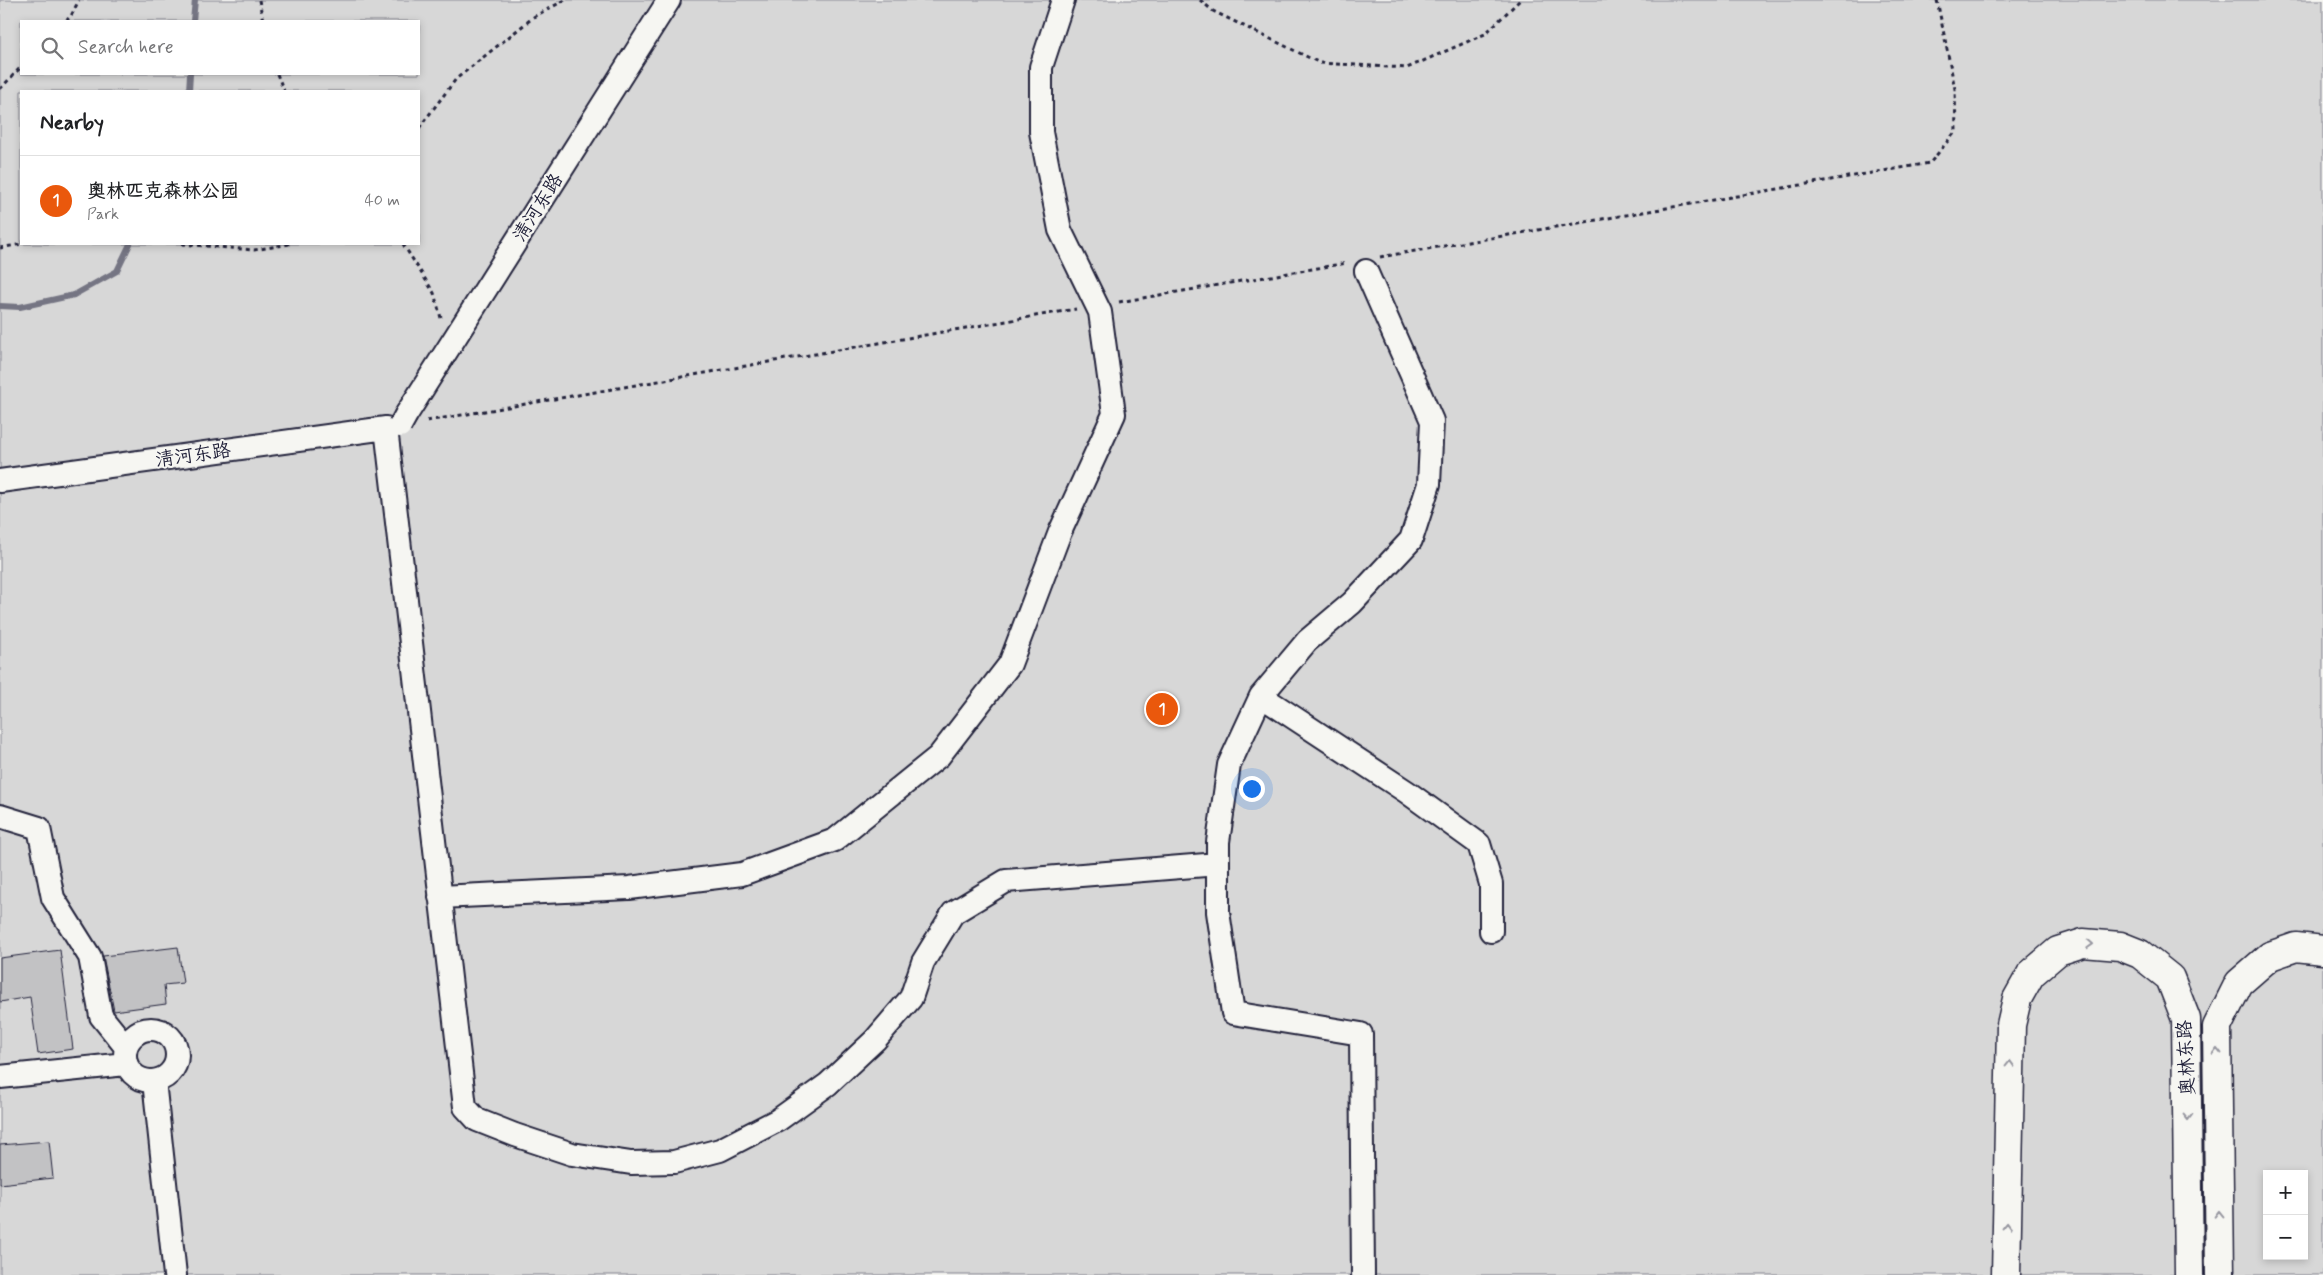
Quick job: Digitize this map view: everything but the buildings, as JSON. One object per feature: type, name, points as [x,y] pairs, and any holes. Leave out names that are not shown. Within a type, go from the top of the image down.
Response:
[{"type":"main road","name":"奥林东路","points":[[2006,1275],[2011,1026],[2017,999],[2031,974],[2058,951],[2083,943],[2120,946],[2140,954],[2170,978],[2186,1019],[2189,1275]]},
{"type":"main road","name":"奥林东路","points":[[2220,1269],[2216,1027],[2239,983],[2270,956],[2296,947],[2323,950]]},
{"type":"lane","name":"清河东路","points":[[0,481],[404,423],[450,346],[668,0]]},
{"type":"lane","points":[[440,897],[630,888],[742,874],[835,840],[939,756],[1010,664],[1060,532],[1114,414],[1100,312],[1060,230],[1041,132],[1041,67],[1063,0]]},
{"type":"lane","points":[[1363,264],[1432,421],[1429,484],[1411,540],[1352,604],[1308,641],[1261,696],[1229,765],[1218,842],[1218,912],[1233,1013],[1361,1034],[1363,1275]]},
{"type":"lane","points":[[404,423],[440,897],[465,1107],[477,1120],[572,1154],[631,1163],[674,1162],[720,1150],[778,1120],[828,1084],[875,1040],[911,998],[924,962],[953,913],[1006,881],[1218,864]]},
{"type":"lane","points":[[1261,696],[1407,792],[1479,844],[1491,884],[1491,931]]},
{"type":"lane","points":[[0,816],[39,828],[53,898],[90,957],[100,1016],[126,1055],[130,1072],[137,1078],[154,1082],[170,1074],[177,1059],[174,1042],[161,1031],[153,1028],[136,1033],[130,1039],[126,1055]]},
{"type":"lane","points":[[0,1077],[126,1055]]},
{"type":"lane","points":[[154,1082],[175,1275]]},
{"type":"path","points":[[67,20],[79,0]]},
{"type":"path","points":[[259,0],[263,20]]},
{"type":"path","points":[[420,127],[456,79],[536,16],[565,0]]},
{"type":"path","points":[[1200,0],[1213,11],[1320,63],[1407,68],[1485,34],[1520,0]]},
{"type":"path","points":[[404,423],[1098,306],[1363,264],[1930,163],[1956,131],[1955,89],[1937,0]]},
{"type":"path","points":[[0,89],[20,68]]},
{"type":"path","points":[[277,75],[284,90]]},
{"type":"path","points":[[0,248],[20,244]]},
{"type":"path","points":[[194,245],[254,250],[284,245]]},
{"type":"path","points":[[404,245],[434,294],[450,346]]},
{"type":"shaded area","points":[[0,0],[2323,0],[2323,1275],[0,1275]]},
{"type":"waterway","points":[[193,20],[195,0]]},
{"type":"waterway","points":[[189,90],[190,75]]},
{"type":"waterway","points":[[0,306],[20,307],[74,295],[117,271],[130,245]]},
{"type":"place","name":"奥林匹克森林公园","points":[[1162,709]]}]
